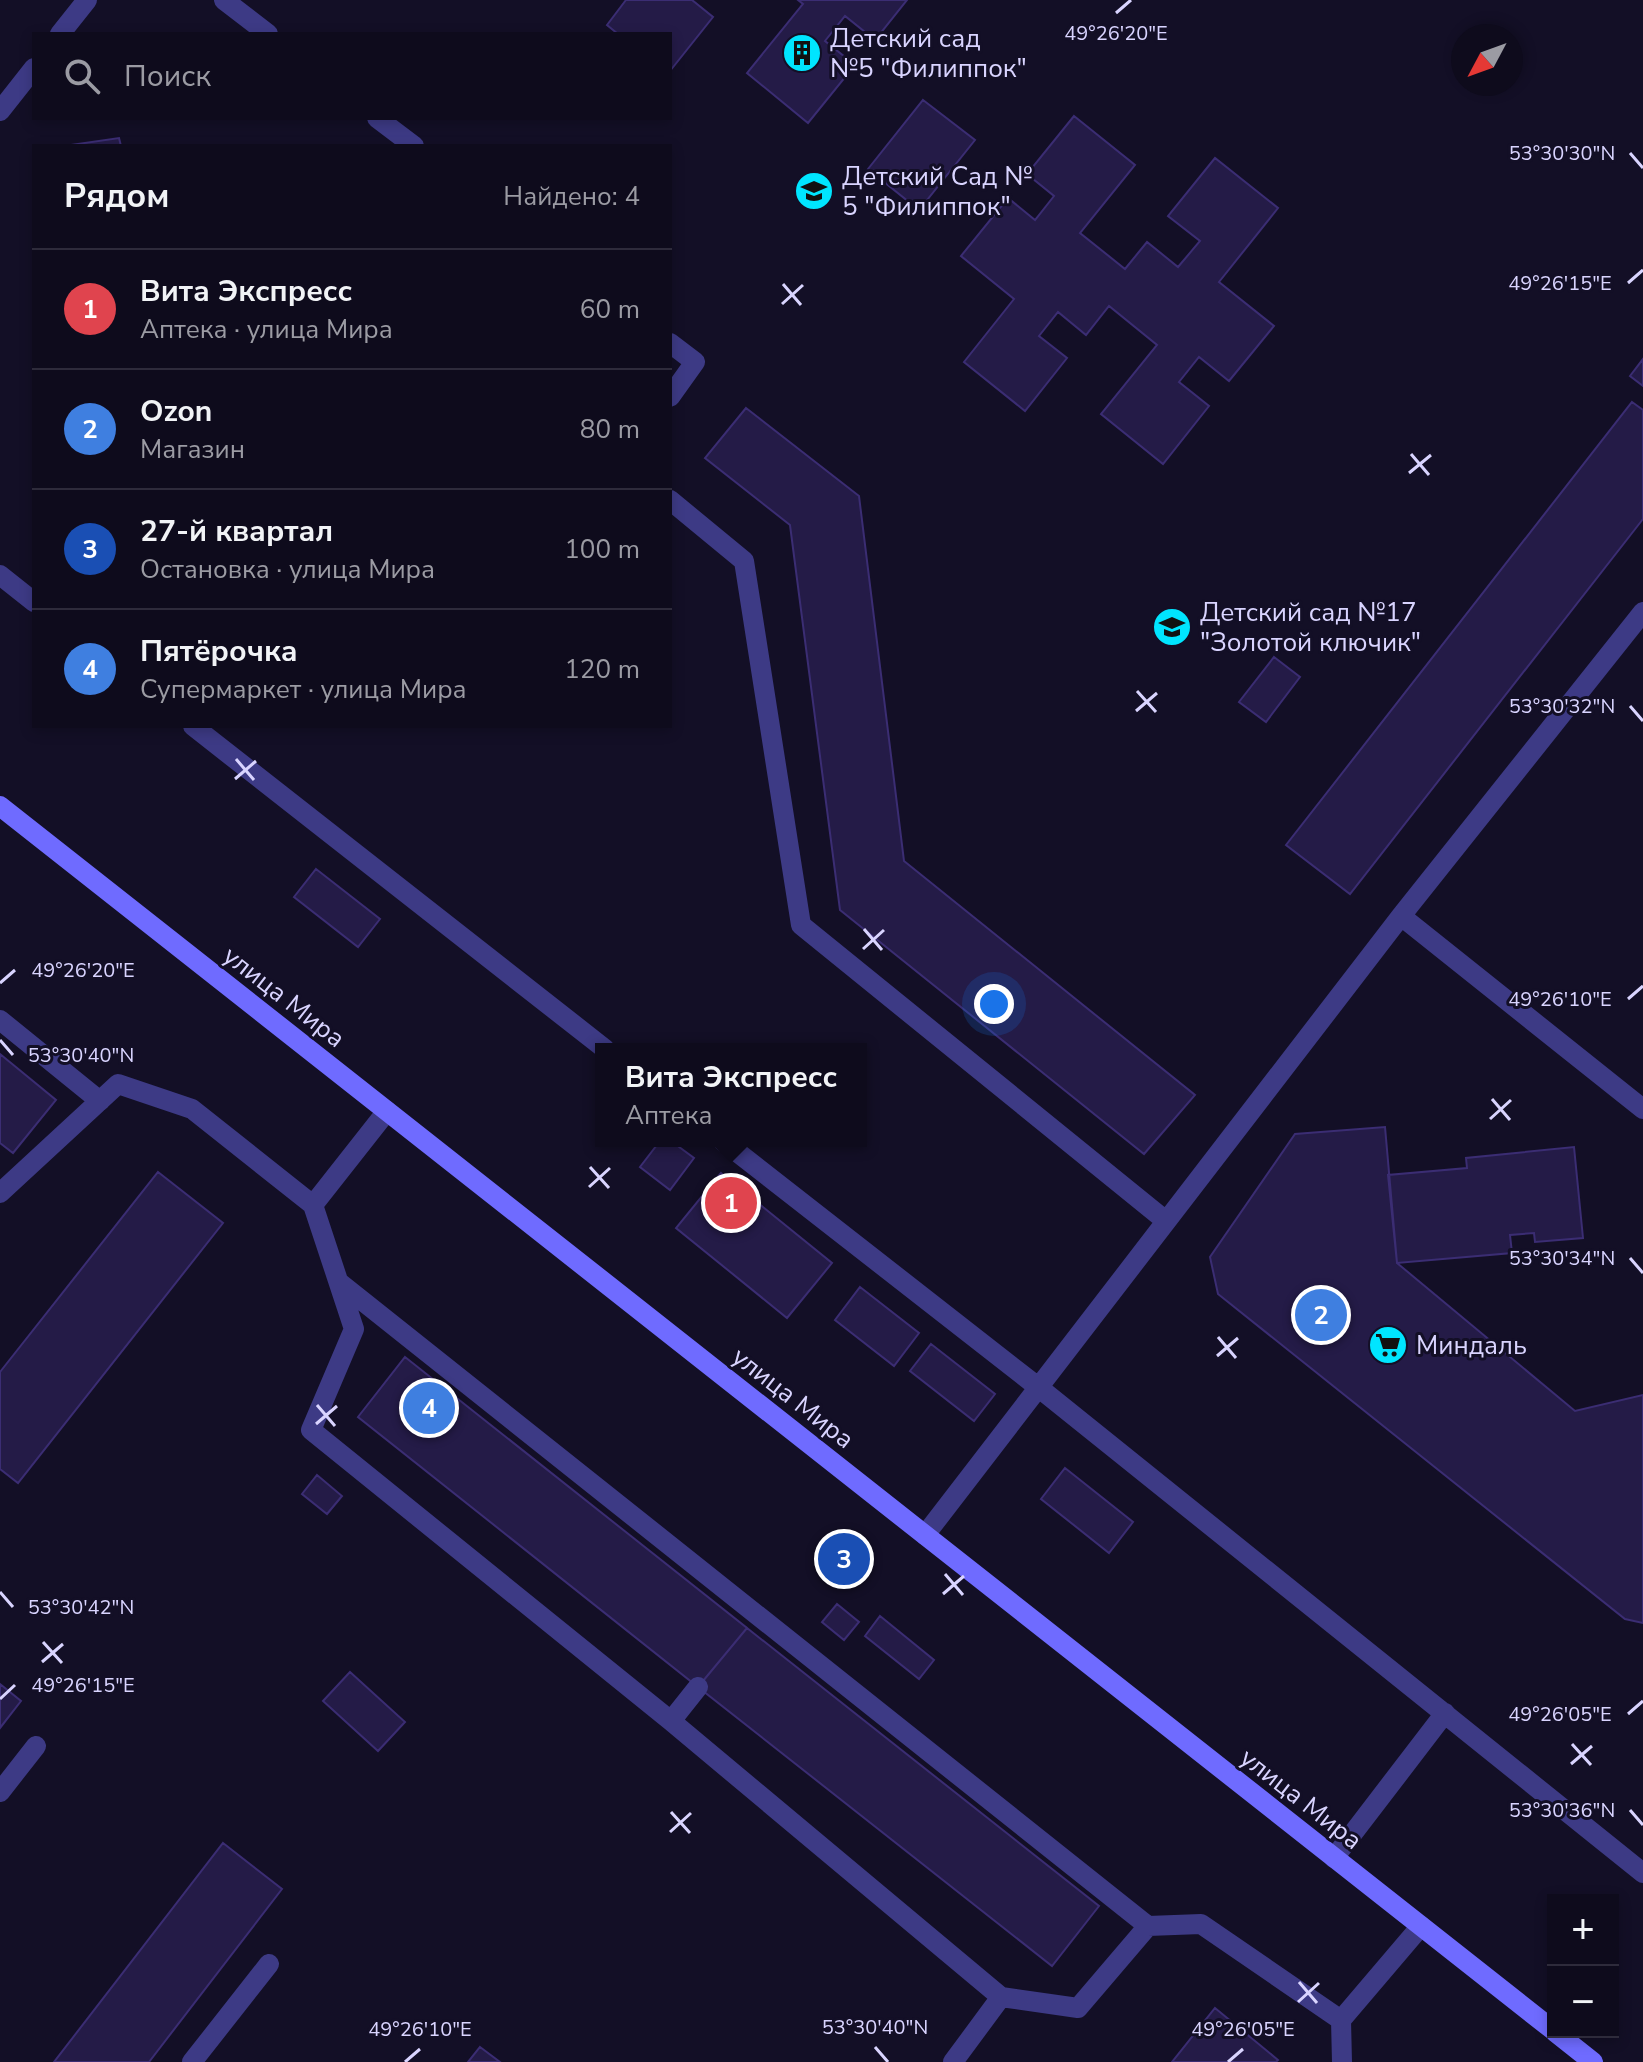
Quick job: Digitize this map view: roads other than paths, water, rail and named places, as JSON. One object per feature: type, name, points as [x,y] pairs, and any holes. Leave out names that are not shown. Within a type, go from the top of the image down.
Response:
[{"type":"main road","name":"улица Мира","points":[[0,806],[1547,2025]]},
{"type":"main road","name":"улица Мира","points":[[1563,2038],[1593,2062]]},
{"type":"lane","points":[[62,32],[87,0]]},
{"type":"lane","points":[[224,0],[265,32]]},
{"type":"lane","points":[[2,105],[32,70]]},
{"type":"lane","points":[[380,120],[411,144]]},
{"type":"lane","points":[[672,345],[695,362],[672,394]]},
{"type":"lane","points":[[672,502],[744,561],[801,925],[1166,1221]]},
{"type":"lane","points":[[0,575],[32,600]]},
{"type":"lane","points":[[925,1535],[1401,916],[1643,612]]},
{"type":"lane","points":[[196,728],[597,1043]]},
{"type":"lane","points":[[1401,916],[1643,1109]]},
{"type":"lane","points":[[0,1020],[100,1101]]},
{"type":"lane","points":[[0,1193],[118,1084],[192,1109],[313,1205],[354,1329],[311,1430],[671,1721],[1001,1997],[1078,2008],[1148,1926]]},
{"type":"lane","points":[[313,1205],[387,1111]]},
{"type":"lane","points":[[731,1147],[1038,1387],[1643,1873]]},
{"type":"lane","points":[[339,1282],[753,1622],[1148,1926],[1201,1924],[1341,2020]]},
{"type":"lane","points":[[671,1721],[698,1687]]},
{"type":"lane","points":[[1334,1858],[1445,1713]]},
{"type":"lane","points":[[0,1792],[36,1746]]},
{"type":"lane","points":[[1342,2062],[1341,2020],[1421,1926]]},
{"type":"lane","points":[[192,2062],[269,1964]]},
{"type":"lane","points":[[953,2062],[1001,1997]]},
{"type":"place","name":"Детский сад №5 \"Филиппок\"","points":[[802,53]]},
{"type":"place","name":"Детский Сад № 5 \"Филиппок\"","points":[[814,191]]},
{"type":"place","name":"Детский сад №17 \"Золотой ключик\"","points":[[1172,627]]},
{"type":"place","name":"Вита Экспресс","points":[[731,1203]]},
{"type":"place","name":"Ozon","points":[[1321,1315]]},
{"type":"place","name":"Миндаль","points":[[1388,1345]]},
{"type":"place","name":"Пятёрочка","points":[[429,1408]]},
{"type":"place","name":"27-й квартал","points":[[844,1559]]}]
